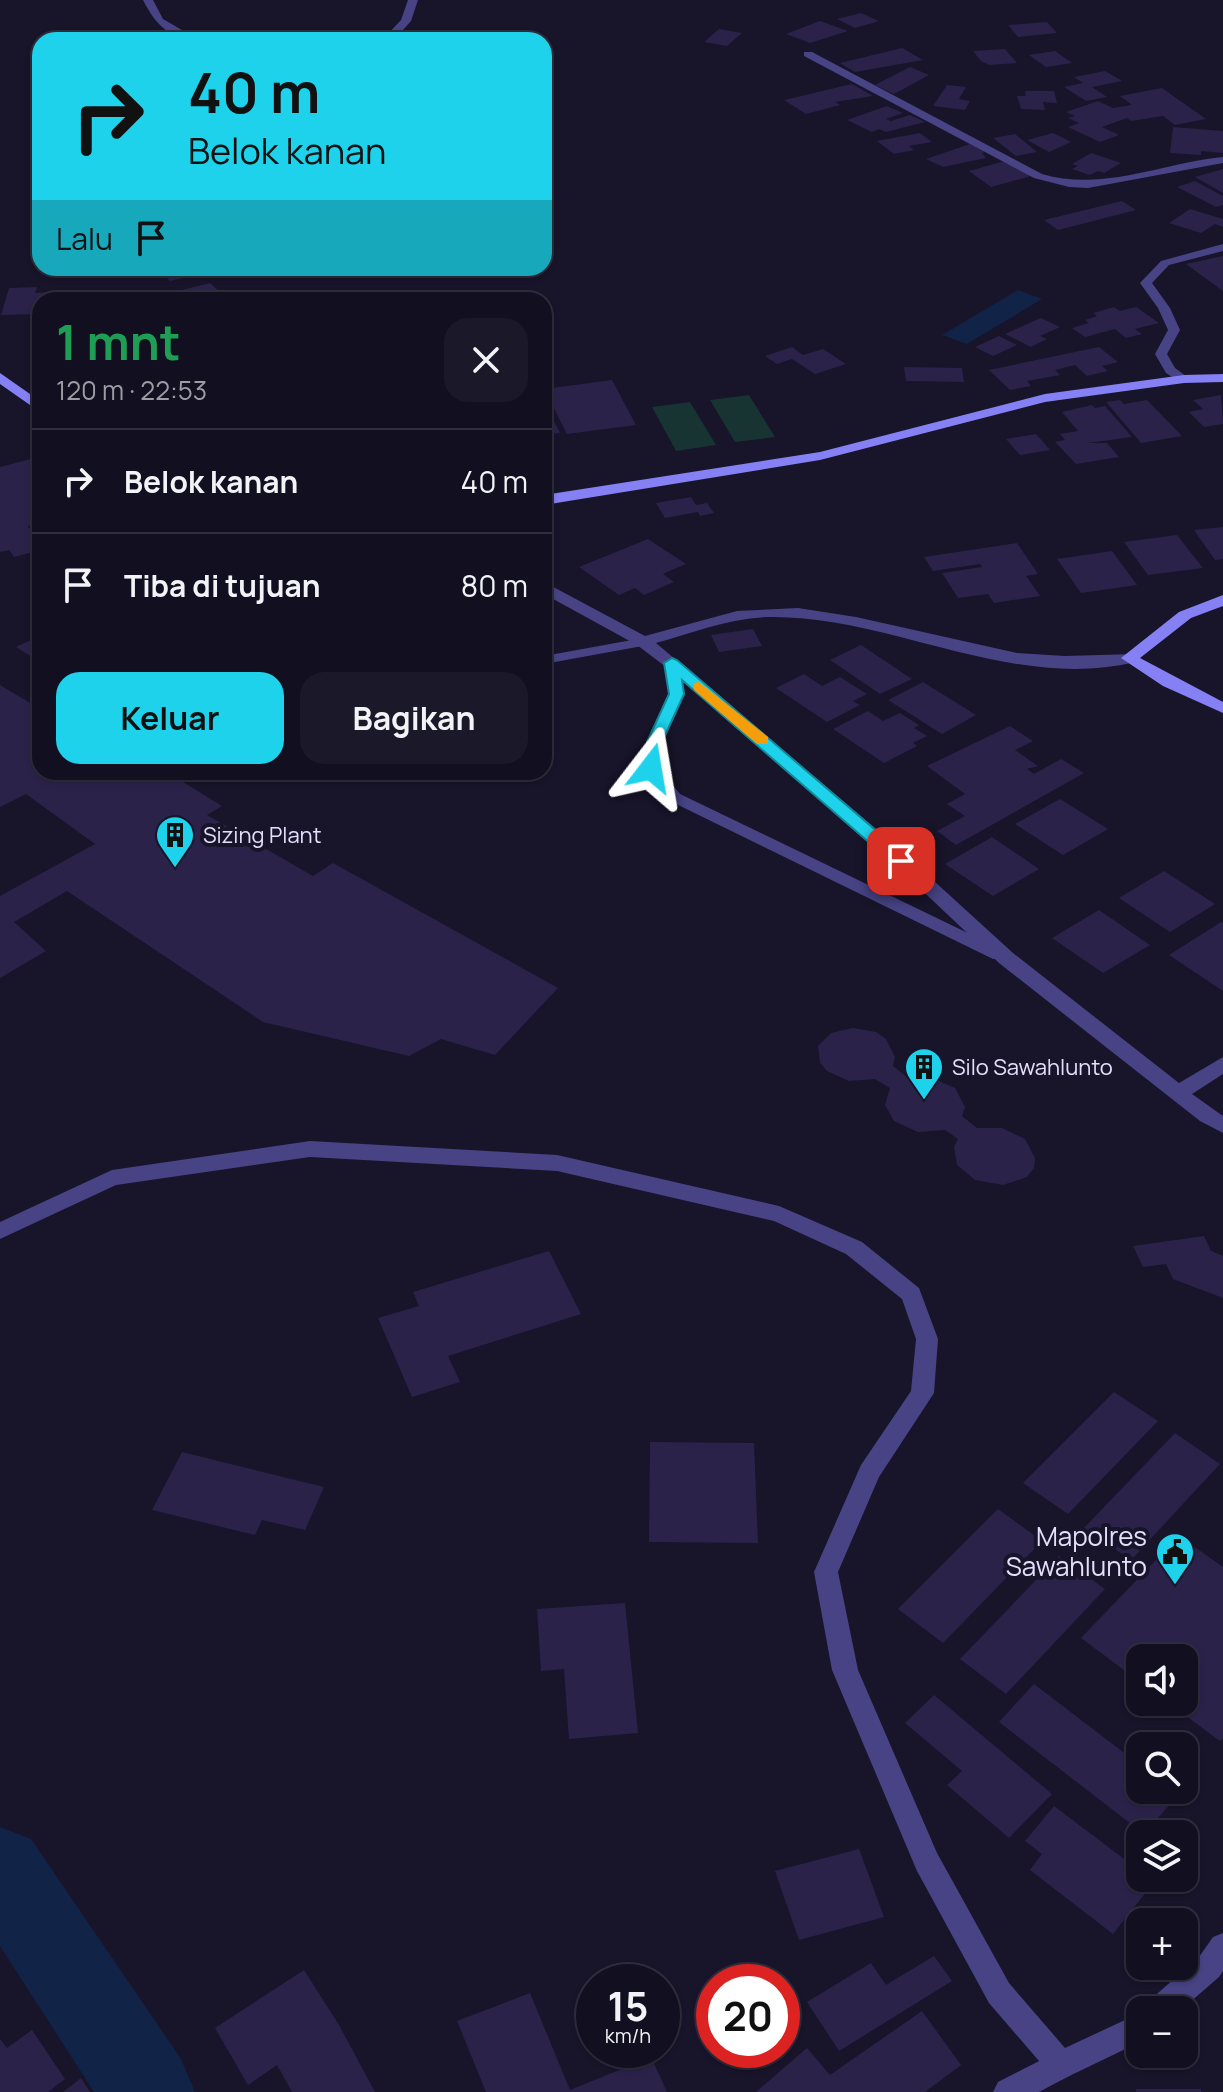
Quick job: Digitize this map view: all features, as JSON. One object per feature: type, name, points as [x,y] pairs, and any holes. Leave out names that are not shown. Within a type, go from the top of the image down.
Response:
[{"type":"main road","points":[[0,377],[32,402]]},
{"type":"main road","points":[[552,499],[820,456],[1045,398],[1184,379],[1223,378]]},
{"type":"main road","points":[[1223,600],[1185,615],[1129,658],[1169,682],[1223,708]]},
{"type":"street","points":[[148,0],[159,21],[179,32]]},
{"type":"street","points":[[396,32],[406,21],[413,0]]},
{"type":"street","points":[[552,591],[643,642],[672,663],[883,844],[1006,958],[1223,1126]]},
{"type":"street","points":[[643,642],[765,612],[833,615],[1000,655],[1029,659],[1083,663],[1129,658]]},
{"type":"street","points":[[1178,1093],[1223,1064]]},
{"type":"street","points":[[0,1231],[112,1178],[310,1149],[557,1163],[779,1214],[854,1248],[911,1294],[927,1339],[922,1393],[869,1472],[826,1572],[845,1670],[927,1862],[999,1993],[1061,2065]]},
{"type":"street","points":[[1176,1996],[1209,1967],[1223,1947]]},
{"type":"street","points":[[1008,2092],[1126,2034]]},
{"type":"lane","points":[[808,54],[1038,176],[1064,184],[1087,185],[1192,162],[1223,160]]},
{"type":"lane","points":[[1184,379],[1170,370],[1161,354],[1174,330],[1164,308],[1146,283],[1165,263],[1223,247]]},
{"type":"lane","points":[[552,659],[643,642]]},
{"type":"lane","points":[[672,663],[677,694],[655,742],[651,768],[674,797],[1006,958]]},
{"type":"green space","points":[[749,395],[775,437],[735,442],[710,400]]},
{"type":"green space","points":[[690,402],[716,445],[676,451],[652,407]]},
{"type":"water","points":[[1018,290],[1042,299],[967,344],[942,335]]},
{"type":"building","points":[[861,13],[879,21],[855,28],[837,19]]},
{"type":"building","points":[[820,21],[848,31],[810,43],[786,34]]},
{"type":"building","points":[[1047,22],[1057,33],[1018,37],[1008,25]]},
{"type":"building","points":[[719,29],[742,33],[727,46],[704,42]]},
{"type":"building","points":[[902,48],[923,60],[855,72],[840,63]]},
{"type":"building","points":[[1005,49],[1017,63],[989,65],[973,51]]},
{"type":"building","points":[[1055,51],[1072,63],[1046,67],[1029,55]]},
{"type":"building","points":[[910,67],[929,75],[894,94],[875,85]]},
{"type":"building","points":[[1105,71],[1122,81],[1092,87],[1107,97],[1086,101],[1064,87],[1083,83],[1074,77]]},
{"type":"building","points":[[852,84],[873,96],[835,102],[840,105],[806,114],[784,100]]},
{"type":"building","points":[[947,85],[966,87],[959,99],[970,101],[965,110],[933,106]]},
{"type":"building","points":[[1162,88],[1206,119],[1175,125],[1163,116],[1131,121],[1127,118],[1102,127],[1119,135],[1100,142],[1068,127],[1079,123],[1068,118],[1075,116],[1066,112],[1098,101],[1113,108],[1132,105],[1120,96]]},
{"type":"building","points":[[1025,91],[1054,91],[1057,103],[1043,102],[1045,110],[1021,109],[1017,96],[1026,96]]},
{"type":"building","points":[[887,106],[903,113],[886,119],[891,121],[910,115],[925,122],[886,132],[879,129],[872,132],[847,120]]},
{"type":"building","points":[[1173,127],[1223,131],[1223,153],[1170,153]]},
{"type":"building","points":[[920,133],[932,142],[909,146],[914,150],[894,154],[877,141]]},
{"type":"building","points":[[1053,133],[1071,142],[1049,152],[1027,140]]},
{"type":"building","points":[[1015,134],[1037,152],[1016,156],[993,138]]},
{"type":"building","points":[[970,144],[985,152],[982,153],[986,158],[943,167],[926,159]]},
{"type":"building","points":[[1091,153],[1121,163],[1104,173],[1098,171],[1090,175],[1072,169],[1078,166],[1072,164]]},
{"type":"building","points":[[1005,161],[1031,176],[991,187],[969,171]]},
{"type":"building","points":[[1223,169],[1223,193],[1195,177]]},
{"type":"building","points":[[1195,181],[1223,196],[1223,205],[1216,207],[1177,187]]},
{"type":"building","points":[[1122,201],[1136,210],[1058,230],[1044,220]]},
{"type":"building","points":[[1190,209],[1223,219],[1223,227],[1215,224],[1201,233],[1169,223]]},
{"type":"building","points":[[1223,256],[1223,291],[1186,264]]},
{"type":"building","points":[[165,276],[192,276],[170,281]]},
{"type":"building","points":[[210,283],[220,292],[174,292]]},
{"type":"building","points":[[37,287],[32,292],[32,314],[1,315],[9,288]]},
{"type":"building","points":[[1114,307],[1120,311],[1136,307],[1159,323],[1135,329],[1142,334],[1126,338],[1115,329],[1085,337],[1072,328],[1089,323],[1085,320],[1097,316],[1093,313]]},
{"type":"building","points":[[1041,318],[1060,327],[1040,336],[1047,339],[1031,347],[1005,334]]},
{"type":"building","points":[[999,336],[1017,345],[993,356],[975,347]]},
{"type":"building","points":[[792,347],[803,355],[823,349],[846,364],[815,374],[792,359],[777,364],[765,356]]},
{"type":"building","points":[[1099,347],[1118,362],[1102,366],[1108,371],[1087,376],[1075,365],[1055,370],[1060,375],[1027,381],[1031,386],[1010,390],[989,370]]},
{"type":"building","points":[[904,367],[962,368],[964,382],[906,381]]},
{"type":"building","points":[[612,380],[636,425],[567,434],[552,405],[552,388]]},
{"type":"building","points":[[1221,395],[1223,424],[1204,427],[1189,412],[1203,409],[1193,400]]},
{"type":"building","points":[[1120,400],[1124,404],[1147,400],[1182,436],[1141,443],[1106,402]]},
{"type":"building","points":[[1092,405],[1095,408],[1105,406],[1132,437],[1088,443],[1107,443],[1119,457],[1076,464],[1055,442],[1065,440],[1060,434],[1078,431],[1062,412]]},
{"type":"building","points":[[552,417],[560,433],[552,434]]},
{"type":"building","points":[[1036,434],[1050,450],[1020,455],[1006,439]]},
{"type":"building","points":[[32,460],[32,525],[28,526],[32,532],[32,552],[14,557],[9,550],[0,552],[0,467]]},
{"type":"building","points":[[691,497],[696,505],[707,503],[714,513],[700,516],[698,512],[665,518],[656,503]]},
{"type":"building","points":[[1223,527],[1223,559],[1215,560],[1194,530]]},
{"type":"building","points":[[1177,535],[1203,568],[1148,575],[1124,542]]},
{"type":"building","points":[[648,539],[686,564],[663,574],[674,582],[644,595],[635,588],[619,595],[579,567]]},
{"type":"building","points":[[1017,543],[1038,574],[1026,576],[1040,596],[994,603],[988,594],[958,598],[942,573],[982,567],[980,564],[933,571],[924,557]]},
{"type":"building","points":[[1112,551],[1137,585],[1081,593],[1057,559]]},
{"type":"building","points":[[753,629],[762,646],[719,652],[711,635]]},
{"type":"building","points":[[32,640],[32,657],[16,647]]},
{"type":"building","points":[[861,645],[912,679],[880,694],[830,660]]},
{"type":"building","points":[[804,674],[822,686],[840,677],[867,694],[853,701],[860,705],[827,722],[776,688]]},
{"type":"building","points":[[923,682],[976,715],[942,734],[888,700]]},
{"type":"building","name":"Sizing Plant","points":[[0,685],[32,704],[32,780],[180,780],[222,806],[207,815],[313,876],[333,863],[558,988],[495,1055],[441,1039],[409,1056],[263,1022],[67,891],[14,922],[46,951],[0,978],[0,896],[95,844],[26,794],[0,807]]},
{"type":"building","points":[[868,711],[883,721],[900,713],[919,725],[914,728],[927,736],[913,743],[917,746],[884,763],[833,729]]},
{"type":"building","points":[[1010,726],[1033,741],[1015,750],[1038,766],[1027,769],[1034,774],[1061,759],[1084,773],[956,845],[937,831],[965,816],[947,804],[965,794],[927,766]]},
{"type":"building","points":[[1060,799],[1108,829],[1063,855],[1015,824]]},
{"type":"building","points":[[992,837],[1039,869],[993,896],[945,864]]},
{"type":"building","points":[[1164,871],[1215,904],[1170,932],[1119,898]]},
{"type":"building","points":[[1099,910],[1150,945],[1103,973],[1052,938]]},
{"type":"building","points":[[1223,923],[1223,991],[1169,955]]},
{"type":"building","points":[[853,1028],[876,1032],[886,1039],[895,1057],[893,1066],[908,1078],[932,1078],[955,1088],[965,1107],[962,1116],[977,1128],[1002,1128],[1025,1139],[1035,1158],[1034,1168],[1027,1177],[1003,1185],[975,1180],[957,1165],[954,1147],[958,1139],[945,1130],[918,1132],[894,1121],[885,1105],[890,1088],[875,1079],[849,1081],[827,1071],[820,1063],[818,1046],[831,1033]]},
{"type":"building","points":[[1204,1236],[1211,1251],[1223,1256],[1223,1298],[1173,1279],[1166,1264],[1143,1267],[1133,1246]]},
{"type":"building","points":[[549,1251],[581,1314],[448,1356],[460,1382],[412,1397],[378,1318],[419,1306],[413,1292]]},
{"type":"building","points":[[1114,1392],[1158,1421],[1068,1514],[1023,1483]]},
{"type":"building","points":[[1175,1433],[1220,1464],[1131,1560],[1084,1528]]},
{"type":"building","points":[[650,1442],[754,1443],[758,1543],[649,1542]]},
{"type":"building","points":[[182,1452],[324,1487],[305,1530],[262,1520],[255,1535],[152,1510]]},
{"type":"building","points":[[998,1509],[1042,1541],[943,1643],[898,1609]]},
{"type":"building","points":[[1179,1536],[1223,1567],[1223,1738],[1220,1741],[1186,1716],[1198,1716],[1198,1644],[1126,1644],[1126,1672],[1081,1638]]},
{"type":"building","points":[[1059,1556],[1105,1589],[1006,1694],[960,1659]]},
{"type":"building","points":[[625,1603],[638,1733],[569,1739],[564,1669],[541,1671],[537,1609]]},
{"type":"building","points":[[1034,1684],[1126,1754],[1126,1804],[1170,1804],[1156,1820],[1126,1820],[999,1722]]},
{"type":"building","points":[[934,1695],[1052,1794],[1009,1838],[947,1785],[962,1771],[905,1723]]},
{"type":"building","points":[[1054,1806],[1126,1860],[1126,1892],[1146,1892],[1134,1908],[1126,1908],[1126,1918],[1113,1934],[1030,1870],[1042,1854],[1025,1841]]},
{"type":"building","points":[[859,1849],[884,1917],[799,1940],[775,1871]]},
{"type":"building","points":[[934,1956],[952,1981],[839,2051],[807,2002],[871,1963],[886,1985]]},
{"type":"building","points":[[304,1970],[339,2025],[375,2092],[292,2092],[277,2065],[248,2085],[215,2028]]},
{"type":"building","points":[[530,1993],[570,2090],[624,2068],[656,2068],[667,2092],[486,2092],[457,2021]]},
{"type":"building","points":[[922,2011],[961,2065],[925,2092],[756,2092],[784,2068],[800,2068],[800,2054],[807,2048],[830,2075]]},
{"type":"building","points":[[32,2030],[65,2079],[48,2092],[0,2092],[0,2039],[7,2048]]},
{"type":"building","points":[[81,2078],[90,2092],[63,2092]]},
{"type":"building","points":[[1136,2089],[1201,2089],[1201,2092],[1136,2092]]},
{"type":"waterway","points":[[0,1868],[148,2092]]},
{"type":"slow traffic","points":[[699,686],[762,740]]},
{"type":"place","name":"Sizing Plant","points":[[175,869]]},
{"type":"place","name":"Silo Sawahlunto","points":[[924,1101]]},
{"type":"place","name":"Mapolres Sawahlunto","points":[[1175,1586]]},
{"type":"route","points":[[651,768],[655,742],[677,694],[672,663],[901,861]]}]
